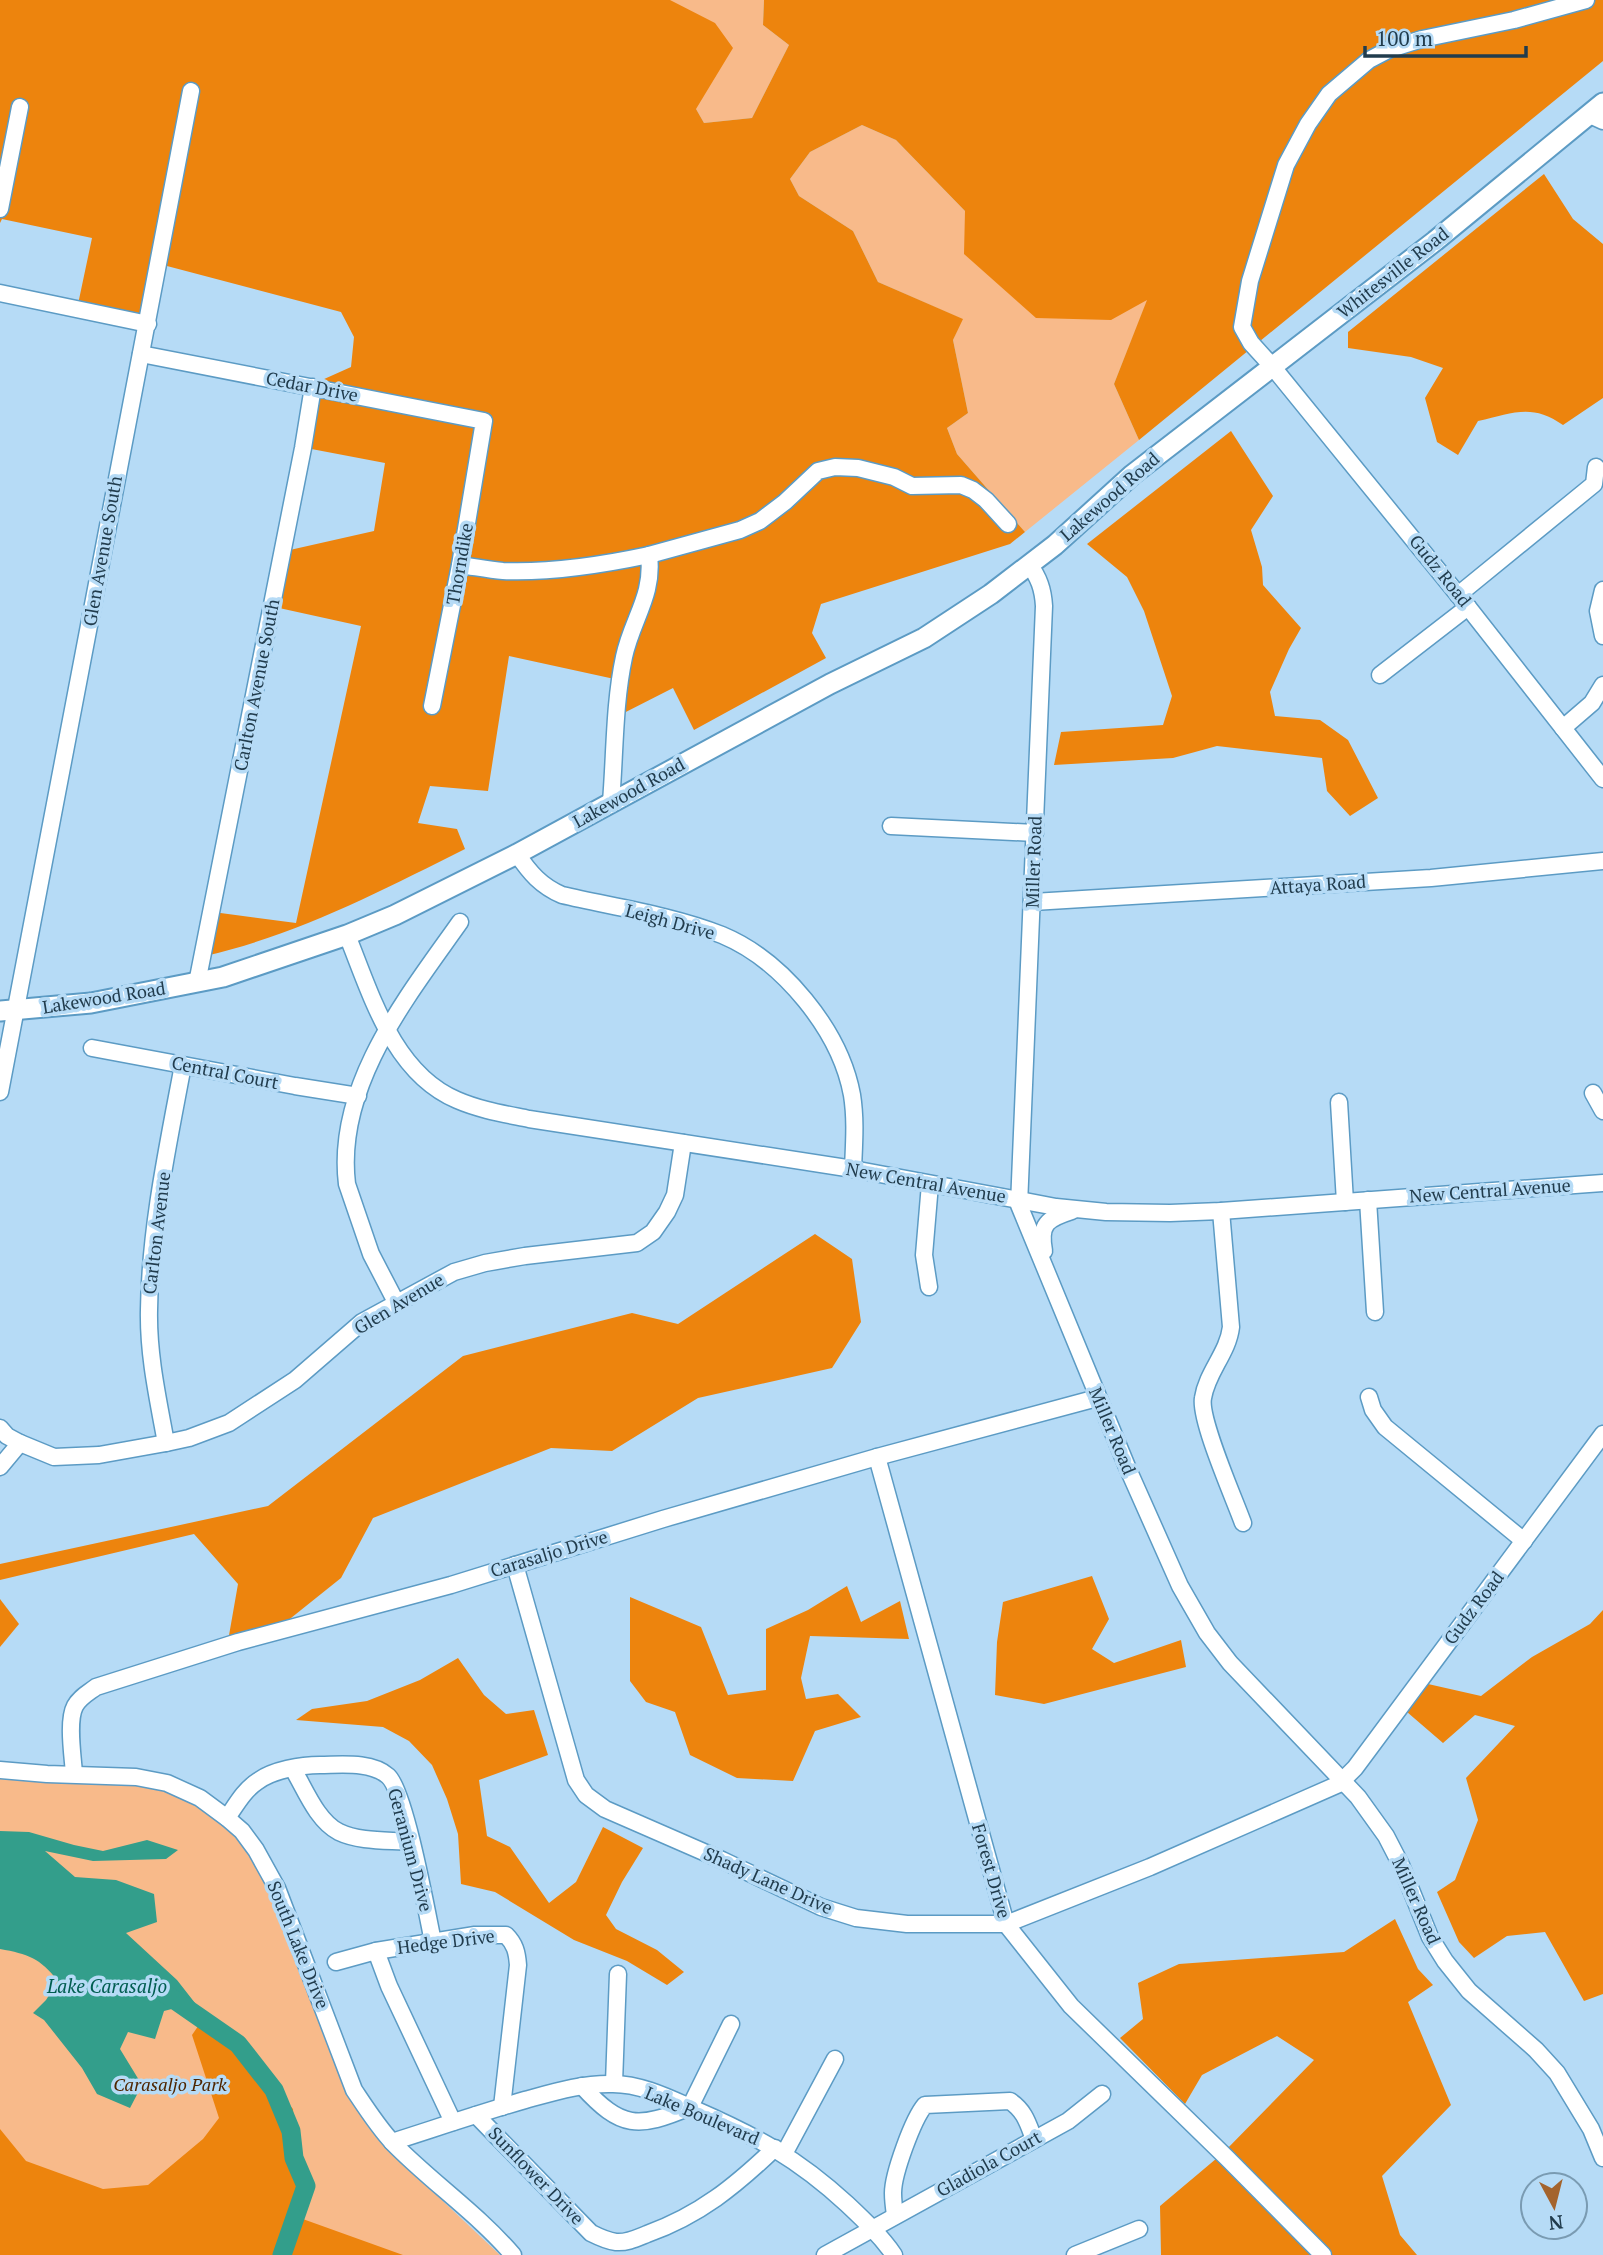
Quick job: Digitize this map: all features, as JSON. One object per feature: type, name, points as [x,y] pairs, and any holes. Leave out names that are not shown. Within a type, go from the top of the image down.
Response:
[{"type":"main road","name":"Whitesville Road","points":[[1179,438],[1599,113]]},
{"type":"main road","name":"Lakewood Road","points":[[7,1011],[91,1003],[223,977],[347,935],[395,915],[517,855],[830,684],[924,638],[991,594],[1055,545],[1132,475],[1179,438]]},
{"type":"street","name":"Gudz Road","points":[[1581,1],[1514,20],[1422,38],[1390,49],[1369,60],[1329,94],[1308,124],[1286,165],[1250,281],[1242,327],[1251,343],[1463,601],[1603,779]]},
{"type":"street","name":"Glen Avenue South","points":[[7,1011],[63,771],[125,428],[148,324],[191,91]]},
{"type":"street","points":[[0,209],[20,107]]},
{"type":"street","points":[[0,293],[148,324]]},
{"type":"street","name":"Cedar Drive","points":[[141,354],[484,421]]},
{"type":"street","name":"Carlton Avenue South","points":[[197,983],[293,502],[313,387]]},
{"type":"street","name":"Thorndike","points":[[432,706],[460,565],[484,421]]},
{"type":"street","points":[[460,565],[503,570],[541,569],[597,566],[649,555],[740,530],[760,521],[818,471],[835,467],[858,468],[894,477],[912,486],[961,485],[986,500],[1008,524]]},
{"type":"street","points":[[1380,675],[1594,484],[1596,467]]},
{"type":"street","points":[[611,802],[624,658],[650,581],[649,555]]},
{"type":"street","name":"Miller Road","points":[[1030,564],[1038,576],[1044,606],[1017,1200],[1097,1398],[1180,1586],[1207,1633],[1232,1665],[1358,1797],[1386,1836],[1401,1865],[1430,1937],[1445,1961],[1469,1991],[1558,2073],[1591,2129],[1603,2158]]},
{"type":"street","points":[[1603,590],[1598,611],[1603,636]]},
{"type":"street","points":[[1563,728],[1592,703],[1603,685]]},
{"type":"street","points":[[891,826],[1035,833]]},
{"type":"street","name":"Leigh Drive","points":[[517,855],[547,889],[724,936],[760,957],[785,978],[819,1018],[834,1042],[846,1070],[855,1117],[853,1169]]},
{"type":"street","name":"Attaya Road","points":[[1032,902],[1431,878],[1603,861]]},
{"type":"street","points":[[396,1302],[371,1254],[347,1184],[345,1172],[349,1128],[377,1045],[460,922]]},
{"type":"street","name":"New Central Avenue","points":[[347,935],[387,1029],[401,1052],[430,1084],[454,1099],[482,1110],[517,1117],[853,1169],[1017,1200],[1106,1212],[1221,1211],[1603,1183]]},
{"type":"street","points":[[0,1092],[7,1011]]},
{"type":"street","name":"Central Court","points":[[92,1048],[358,1096]]},
{"type":"street","name":"Carlton Avenue","points":[[166,1443],[150,1353],[150,1278],[166,1157],[183,1065]]},
{"type":"street","points":[[1593,1093],[1603,1111]]},
{"type":"street","points":[[1339,1102],[1345,1202]]},
{"type":"street","name":"Glen Avenue","points":[[0,1429],[20,1443],[54,1457],[99,1455],[166,1443],[229,1423],[295,1380],[362,1322],[454,1272],[524,1256],[637,1243],[653,1232],[675,1195],[683,1143]]},
{"type":"street","points":[[929,1287],[924,1255],[930,1184]]},
{"type":"street","points":[[1368,1200],[1375,1312]]},
{"type":"street","points":[[1050,1282],[1041,1235],[1045,1224],[1054,1217],[1078,1209]]},
{"type":"street","points":[[1221,1211],[1230,1340],[1206,1386],[1202,1412],[1243,1523]]},
{"type":"street","points":[[1369,1397],[1378,1419],[1385,1427],[1524,1541]]},
{"type":"street","name":"Carasaljo Drive","points":[[74,1774],[71,1739],[73,1708],[96,1687],[239,1642],[451,1585],[663,1519],[877,1457],[1097,1398]]},
{"type":"street","name":"Gudz Road","points":[[1343,1780],[1603,1434]]},
{"type":"street","points":[[0,1468],[20,1443]]},
{"type":"street","name":"Forest Drive","points":[[877,1457],[1006,1924],[1071,2006],[1323,2255]]},
{"type":"street","name":"Shady Lane Drive","points":[[515,1565],[576,1780],[586,1795],[605,1809],[821,1907],[856,1918],[907,1924],[1006,1924],[1316,1796],[1343,1780]]},
{"type":"street","name":"Geranium Drive","points":[[227,1818],[246,1792],[259,1780],[279,1772],[312,1765],[359,1766],[387,1774],[407,1822],[433,1941]]},
{"type":"street","points":[[293,1769],[319,1814],[338,1831],[355,1837],[411,1842]]},
{"type":"street","name":"South Lake Drive","points":[[0,1770],[136,1777],[167,1783],[200,1798],[242,1832],[256,1850],[276,1888],[354,2090],[392,2142],[464,2206],[513,2255]]},
{"type":"street","name":"Hedge Drive","points":[[336,1962],[376,1951],[475,1935],[506,1935],[513,1941],[518,1965],[502,2107]]},
{"type":"street","points":[[376,1951],[388,1986],[453,2122]]},
{"type":"street","points":[[614,2084],[618,1974]]},
{"type":"street","points":[[582,2086],[597,2103],[628,2121],[659,2120],[690,2107],[731,2024]]},
{"type":"street","name":"Sunflower Drive","points":[[476,2115],[591,2233],[604,2239],[626,2242],[669,2227],[697,2213],[779,2151],[835,2059]]},
{"type":"street","name":"Lake Boulevard","points":[[392,2142],[502,2107],[582,2086],[614,2084],[634,2087],[690,2107],[742,2130],[779,2151],[816,2176],[872,2228],[894,2255]]},
{"type":"street","name":"Gladiola Court","points":[[825,2255],[1068,2121],[1102,2094]]},
{"type":"street","points":[[895,2215],[895,2177],[918,2114],[925,2105],[1010,2101],[1020,2108],[1034,2140]]},
{"type":"street","points":[[1075,2255],[1094,2251],[1139,2229]]},
{"type":"green space","points":[[670,0],[764,0],[763,25],[789,45],[752,118],[704,123],[696,109]]},
{"type":"green space","points":[[862,125],[896,140],[965,211],[965,254],[1148,299],[1114,384],[1139,440],[1025,532],[957,454],[947,428],[968,413],[953,340],[962,319],[878,282],[853,231],[799,196],[790,179],[810,152]]},
{"type":"green space","name":"Carasaljo Park","points":[[0,1770],[136,1777],[200,1798],[256,1850],[352,2083],[410,2170],[500,2255],[0,2255]]},
{"type":"shaded area","points":[[0,0],[670,0],[715,23],[733,48],[696,109],[704,123],[752,118],[789,45],[763,25],[764,0],[1603,0],[1603,61],[1139,440],[1114,384],[1147,300],[1111,320],[1036,318],[964,254],[965,211],[896,140],[862,125],[810,152],[790,179],[799,196],[853,231],[878,282],[963,319],[953,340],[968,413],[947,428],[957,454],[1025,532],[1010,544],[821,604],[812,633],[826,658],[694,730],[673,688],[614,718],[619,680],[509,656],[488,791],[430,786],[418,823],[457,829],[465,849],[306,924],[205,956],[213,912],[296,923],[361,626],[270,606],[281,552],[374,531],[385,463],[301,447],[313,384],[351,367],[354,337],[341,312],[167,266],[149,324],[77,309],[92,238],[2,219],[0,223]]},
{"type":"shaded area","points":[[1544,174],[1573,219],[1603,244],[1603,398],[1563,425],[1552,418],[1532,412],[1512,413],[1478,421],[1458,455],[1437,442],[1425,398],[1443,368],[1411,357],[1348,348],[1348,332]]},
{"type":"shaded area","points":[[1231,431],[1273,496],[1251,530],[1262,567],[1263,585],[1301,628],[1270,692],[1275,716],[1320,720],[1348,740],[1378,798],[1350,816],[1327,791],[1322,758],[1217,746],[1173,758],[1054,765],[1061,732],[1163,725],[1172,696],[1144,611],[1127,577],[1087,544]]},
{"type":"shaded area","points":[[815,1234],[852,1259],[861,1322],[832,1368],[698,1398],[612,1451],[551,1448],[373,1518],[341,1578],[281,1626],[228,1641],[238,1584],[194,1534],[0,1580],[0,1564],[268,1506],[463,1356],[632,1313],[678,1324]]},
{"type":"shaded area","points":[[1092,1576],[1109,1619],[1092,1649],[1114,1663],[1181,1640],[1186,1667],[1044,1704],[995,1695],[997,1642],[1003,1602]]},
{"type":"shaded area","points":[[847,1586],[861,1622],[900,1601],[909,1639],[810,1636],[801,1678],[806,1699],[838,1694],[861,1717],[815,1731],[793,1781],[737,1778],[690,1755],[675,1712],[646,1702],[630,1681],[630,1597],[701,1627],[728,1695],[766,1690],[766,1629],[808,1610]]},
{"type":"shaded area","points":[[0,1599],[19,1624],[0,1647]]},
{"type":"shaded area","points":[[1603,1610],[1603,1994],[1584,2001],[1545,1932],[1507,1936],[1474,1958],[1459,1942],[1437,1892],[1455,1880],[1478,1820],[1466,1778],[1515,1726],[1475,1715],[1443,1743],[1407,1712],[1428,1684],[1481,1696],[1532,1657],[1590,1624]]},
{"type":"shaded area","points":[[458,1658],[484,1695],[506,1714],[534,1710],[548,1755],[479,1780],[487,1836],[510,1847],[549,1903],[576,1882],[603,1827],[643,1848],[606,1915],[616,1929],[657,1950],[684,1972],[667,1985],[627,1961],[574,1940],[495,1892],[461,1884],[458,1834],[447,1799],[432,1765],[409,1741],[383,1727],[296,1720],[312,1709],[367,1701],[420,1680]]},
{"type":"shaded area","points":[[1395,1919],[1418,1969],[1433,1985],[1408,2002],[1451,2105],[1382,2176],[1400,2235],[1417,2255],[1161,2255],[1160,2206],[1223,2153],[1314,2060],[1277,2036],[1202,2075],[1185,2104],[1120,2038],[1143,2019],[1138,1983],[1179,1964],[1344,1952]]},
{"type":"shaded area","points":[[203,2019],[223,2031],[293,2109],[300,2218],[403,2255],[0,2255],[0,2129],[26,2161],[103,2189],[148,2185],[203,2139],[219,2118],[192,2035]]},
{"type":"water","name":"Lake Carasaljo","points":[[0,1831],[29,1832],[103,1851],[147,1840],[178,1850],[166,1859],[93,1861],[45,1851],[75,1877],[116,1880],[154,1894],[157,1922],[126,1933],[177,1980],[195,2003],[164,2011],[155,2039],[128,2032],[120,2049],[142,2085],[130,2108],[97,2094],[82,2068],[44,2020],[33,2013],[46,2000],[58,1981],[33,1958],[0,1949]]},
{"type":"waterway","points":[[163,1992],[238,2044],[274,2090],[291,2131],[294,2158],[306,2186],[282,2255]]}]
